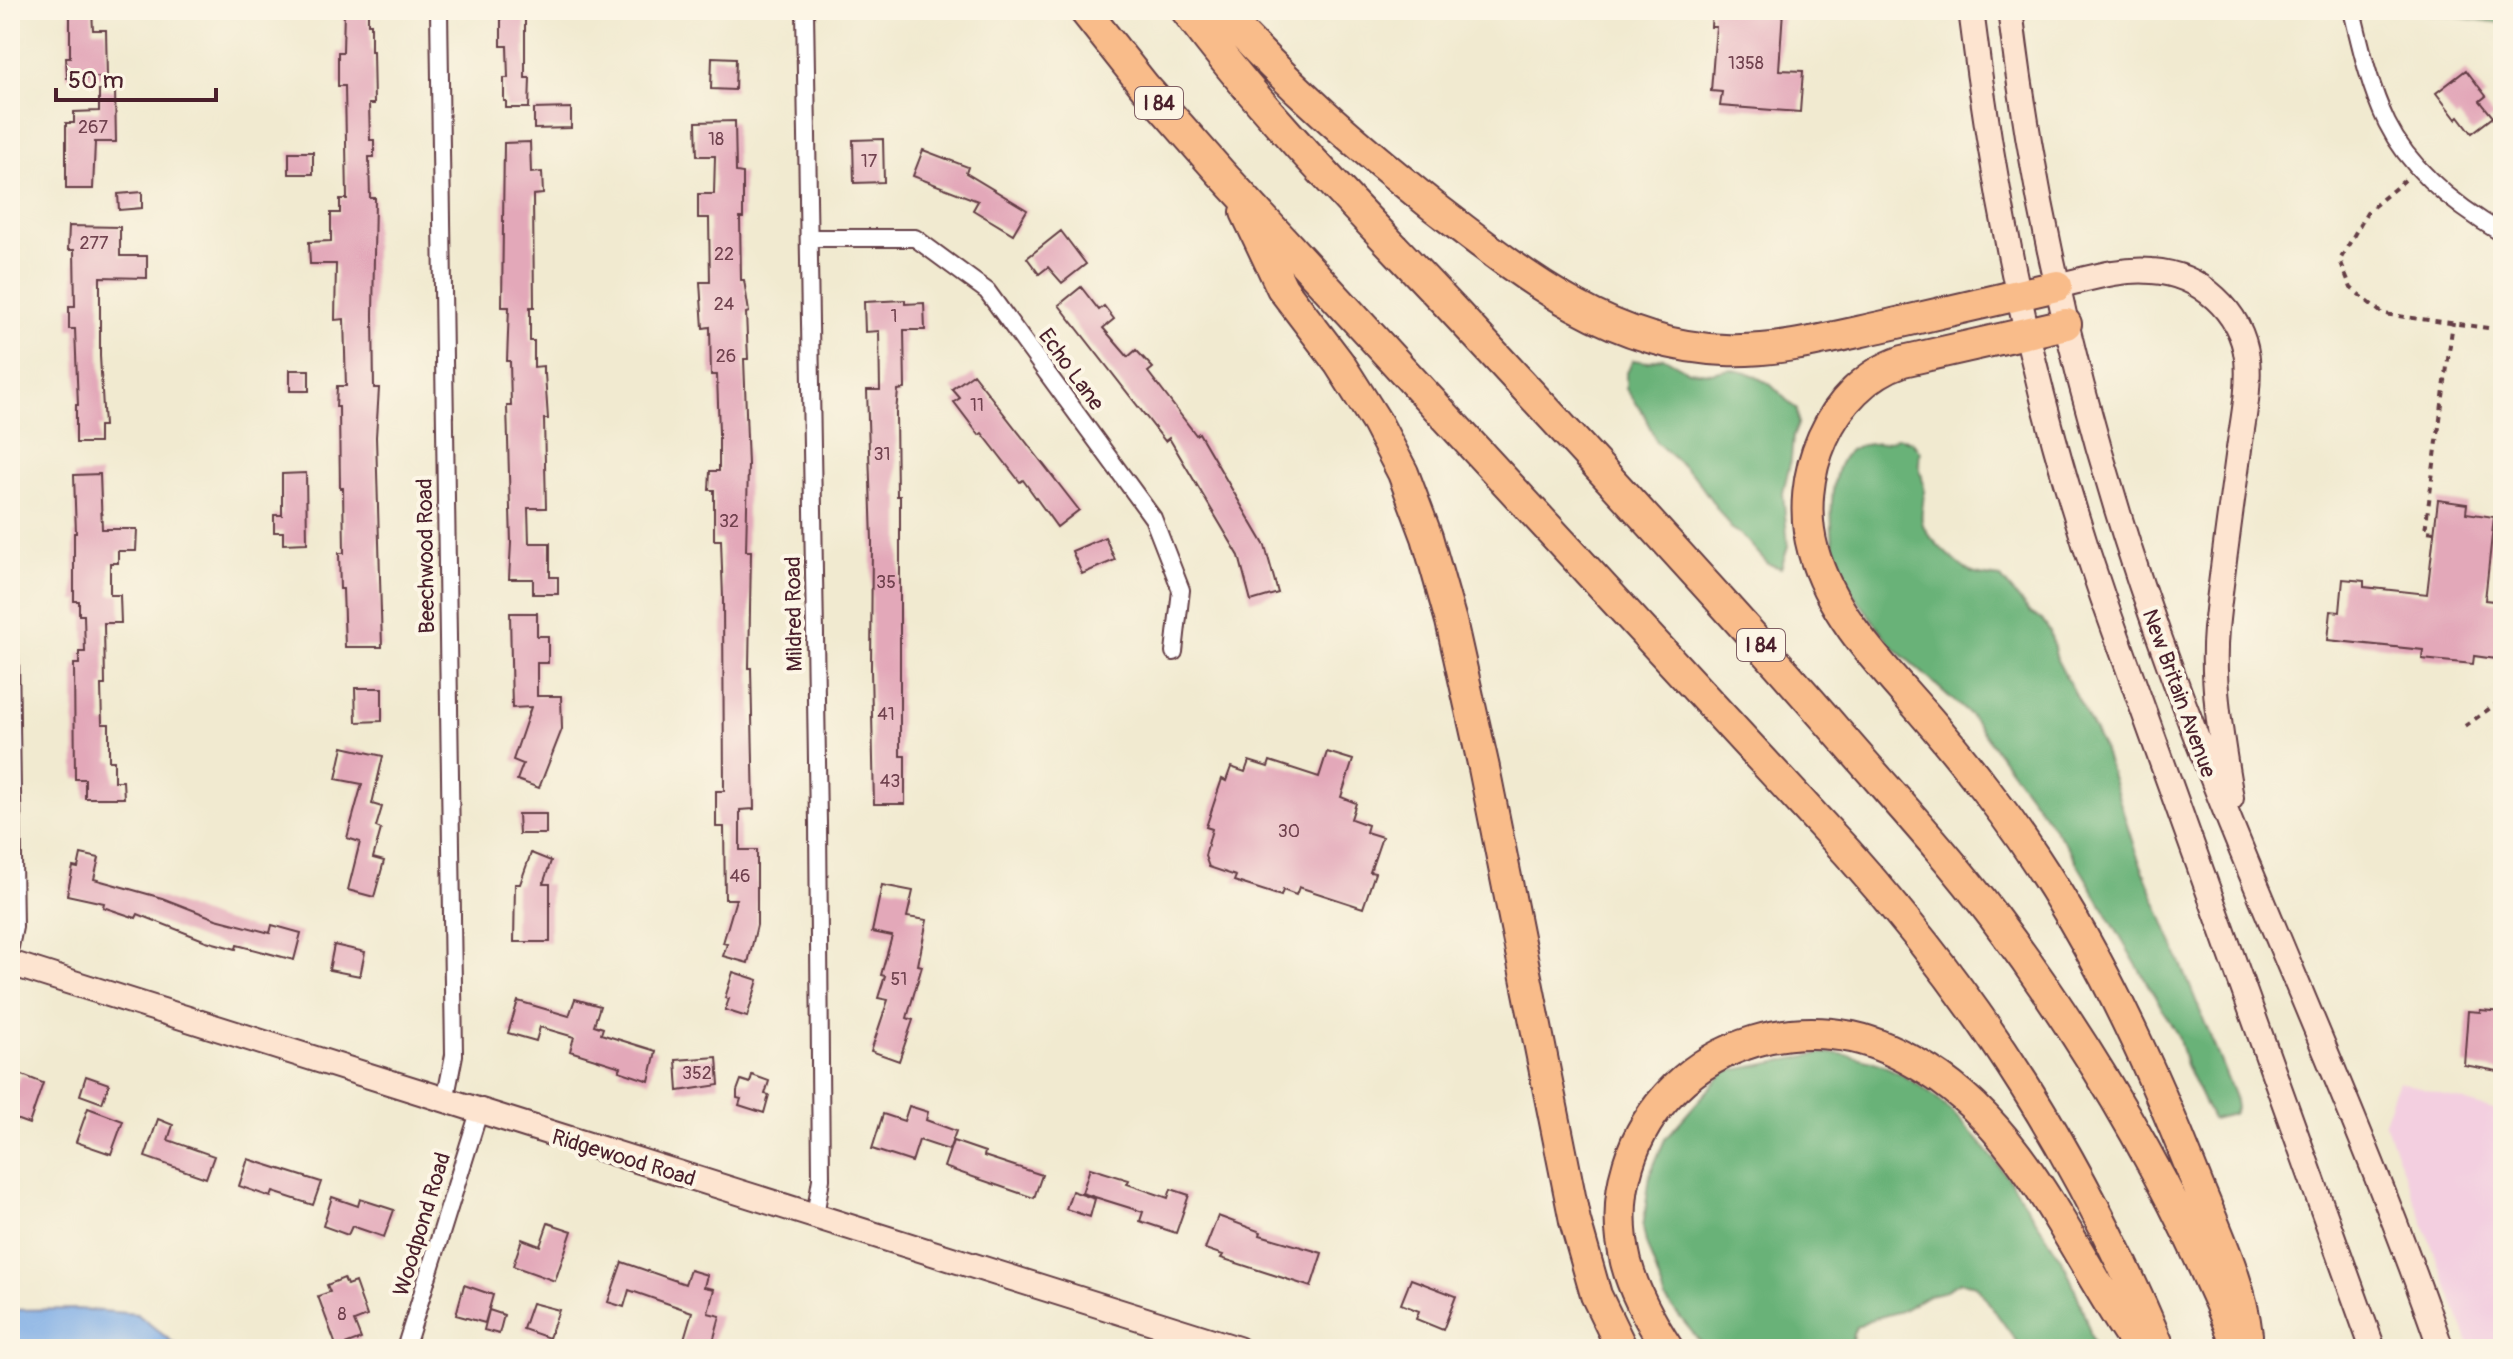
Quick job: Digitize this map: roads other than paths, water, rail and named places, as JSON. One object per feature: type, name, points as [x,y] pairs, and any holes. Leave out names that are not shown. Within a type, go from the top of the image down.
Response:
[{"type":"highway","name":"I 84","points":[[1084,10],[1160,104],[1238,192],[1864,871],[1930,949],[2001,1047],[2067,1154],[2110,1237],[2160,1349]]},
{"type":"highway","name":"I 84","points":[[1186,10],[1224,60],[1286,131],[1686,560],[1914,818],[1983,904],[2067,1023],[2143,1150],[2201,1261],[2239,1349]]},
{"type":"highway","points":[[1220,10],[1312,105],[1433,205],[1559,298],[1590,316],[1632,333],[1694,348],[1763,349],[1842,335],[2057,286]]},
{"type":"highway","points":[[1238,192],[1277,280],[1339,363],[1377,423],[1403,473],[1427,537],[1451,621],[1484,768],[1578,1235],[1596,1295],[1622,1349]]},
{"type":"highway","points":[[2066,324],[1903,361],[1877,372],[1855,389],[1834,418],[1814,463],[1806,500],[1809,536],[1825,581],[1845,617],[1992,797],[2046,874],[2094,954],[2159,1089],[2232,1271],[2243,1307],[2249,1349]]},
{"type":"highway","points":[[1668,1349],[1634,1285],[1624,1247],[1623,1194],[1628,1166],[1637,1142],[1667,1096],[1709,1060],[1732,1048],[1760,1040],[1813,1034],[1850,1037],[1883,1047],[1931,1072],[1970,1104],[2032,1179],[2139,1349]]},
{"type":"main road","name":"New Britain Avenue","points":[[1971,10],[1988,136],[2028,332],[2056,445],[2092,565],[2373,1349]]},
{"type":"main road","name":"New Britain Avenue","points":[[2010,10],[2029,141],[2057,286],[2102,466],[2127,545],[2238,844],[2398,1229],[2441,1349]]},
{"type":"main road","points":[[2057,286],[2132,271],[2176,275],[2214,297],[2232,317],[2242,339],[2247,360],[2244,408],[2215,645],[2219,720],[2238,844]]},
{"type":"main road","name":"Ridgewood Road","points":[[10,963],[1238,1349]]},
{"type":"main road","points":[[2348,1278],[2356,1349]]},
{"type":"street","name":"Beechwood Road","points":[[439,10],[454,1055],[445,1101]]},
{"type":"street","name":"Mildred Road","points":[[805,10],[821,1179],[815,1216]]},
{"type":"street","points":[[2352,10],[2363,57],[2387,124],[2419,168],[2474,217],[2503,234]]},
{"type":"street","name":"Echo Lane","points":[[810,238],[915,238],[987,291],[1153,518],[1181,590],[1174,652]]},
{"type":"street","points":[[10,653],[14,927],[10,947]]},
{"type":"street","name":"Woodpond Road","points":[[405,1349],[479,1112]]},
{"type":"water","points":[[77,1309],[137,1314],[181,1349],[10,1349],[10,1310]]}]
